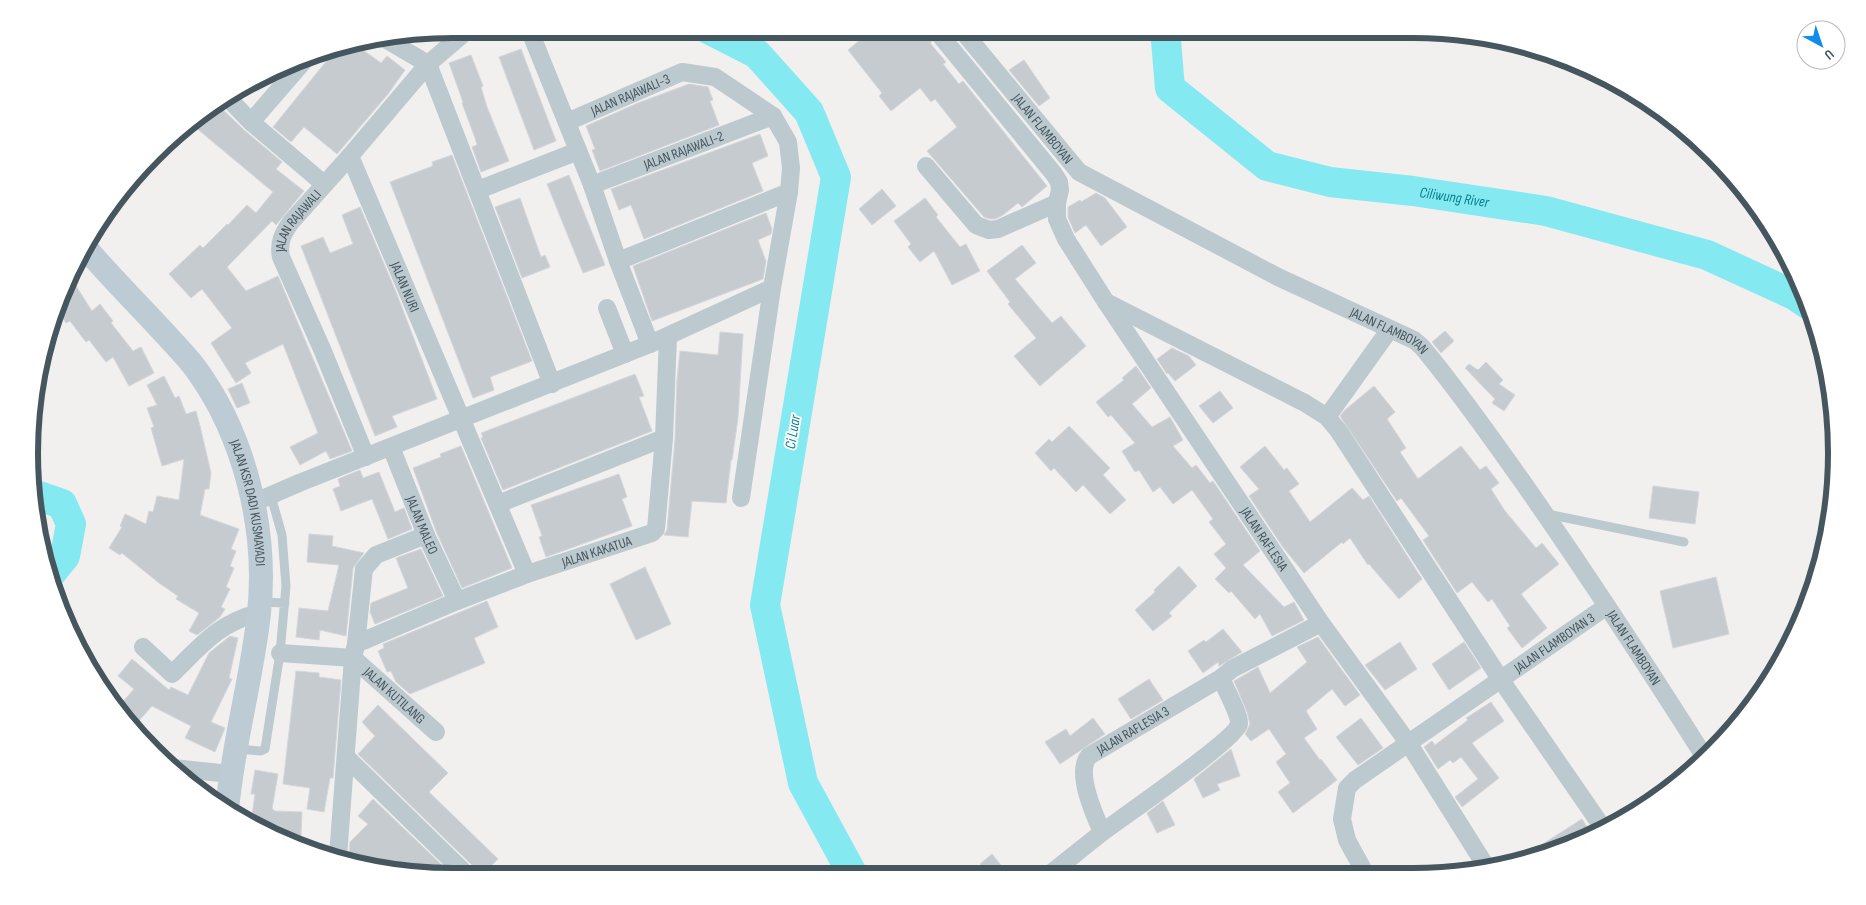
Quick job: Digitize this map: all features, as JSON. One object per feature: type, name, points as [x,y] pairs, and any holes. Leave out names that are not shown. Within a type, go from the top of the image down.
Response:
[{"type":"main road","name":"JALAN KSR DADI KUSMAYADI","points":[[89,252],[195,367],[213,394],[262,500],[260,608],[234,749],[228,801]]},
{"type":"street","name":"JALAN RAJAWALI","points":[[366,457],[322,349],[281,257],[279,248],[284,232],[324,184],[428,64],[458,38]]},
{"type":"street","points":[[533,38],[592,185],[618,261],[650,344]]},
{"type":"street","name":"JALAN RAFLESIA","points":[[943,38],[1054,174],[1059,182],[1057,219],[1066,239],[1106,302],[1321,623],[1409,744],[1483,862]]},
{"type":"street","name":"JALAN FLAMBOYAN","points":[[968,38],[1079,172],[1278,277],[1414,340],[1426,352],[1544,513],[1646,664],[1701,752]]},
{"type":"street","points":[[391,42],[428,64],[552,384]]},
{"type":"street","points":[[251,122],[298,67]]},
{"type":"street","name":"JALAN RAJAWALI-3","points":[[566,122],[682,72],[715,77],[773,116]]},
{"type":"street","points":[[231,101],[251,122],[324,184]]},
{"type":"street","points":[[740,498],[772,288],[789,192],[791,168],[788,142],[773,116]]},
{"type":"street","name":"JALAN RAJAWALI-2","points":[[592,185],[773,116]]},
{"type":"street","points":[[478,190],[578,151]]},
{"type":"street","name":"JALAN NURI","points":[[350,156],[527,574]]},
{"type":"street","points":[[926,166],[970,219],[976,225],[989,230],[998,229],[1058,196],[1079,172]]},
{"type":"street","points":[[618,261],[789,192]]},
{"type":"street","points":[[262,500],[299,482],[668,337],[772,288]]},
{"type":"street","points":[[1106,302],[1306,403],[1327,417],[1338,430],[1501,680],[1600,823]]},
{"type":"street","points":[[608,308],[625,354]]},
{"type":"street","points":[[1327,417],[1390,329]]},
{"type":"street","name":"JALAN KAKATUA","points":[[355,651],[457,601],[527,574],[647,536],[656,529],[664,438],[668,337]]},
{"type":"street","points":[[498,504],[664,438]]},
{"type":"street","name":"JALAN MALEO","points":[[391,447],[426,535],[457,601]]},
{"type":"street","points":[[338,851],[355,651],[364,569],[376,555],[426,535]]},
{"type":"street","name":"JALAN FLAMBOYAN 3","points":[[1362,868],[1347,840],[1342,819],[1347,788],[1355,780],[1606,606]]},
{"type":"street","points":[[143,648],[172,674],[214,633],[260,608]]},
{"type":"street","points":[[1057,868],[1102,832],[1226,740],[1236,730],[1239,719],[1221,678],[1232,670],[1321,623]]},
{"type":"street","points":[[280,653],[355,651]]},
{"type":"street","name":"JALAN KUTILANG","points":[[355,651],[436,732]]},
{"type":"street","name":"JALAN RAFLESIA 3","points":[[1102,832],[1092,808],[1083,769],[1085,760],[1221,678]]},
{"type":"street","points":[[347,758],[460,868]]},
{"type":"street","points":[[184,769],[230,774]]},
{"type":"lane","points":[[234,749],[261,751],[265,749],[280,653],[286,586],[282,535],[262,500]]},
{"type":"lane","points":[[1544,513],[1684,542]]},
{"type":"lane","points":[[260,608],[285,603]]},
{"type":"building","points":[[862,38],[929,38],[932,42],[930,43],[946,62],[943,64],[959,84],[963,81],[1047,186],[1022,207],[1018,203],[995,219],[984,217],[927,151],[957,127],[935,99],[931,102],[920,88],[891,111],[879,96],[882,93],[848,50]]},
{"type":"building","points":[[360,48],[381,63],[387,56],[405,70],[388,94],[337,154],[304,127],[291,142],[273,127],[330,57]]},
{"type":"building","points":[[521,49],[556,141],[534,150],[499,57]]},
{"type":"building","points":[[471,55],[483,86],[481,87],[487,107],[509,161],[481,172],[472,147],[477,145],[475,138],[449,63]]},
{"type":"building","points":[[1024,60],[1050,98],[1039,106],[1009,70]]},
{"type":"building","points":[[689,84],[708,87],[713,100],[710,101],[719,125],[600,171],[592,150],[595,149],[586,126],[638,103]]},
{"type":"building","points":[[221,108],[282,162],[276,169],[304,191],[276,225],[272,221],[227,267],[246,291],[278,276],[352,451],[330,459],[326,451],[300,465],[290,447],[318,433],[283,344],[245,363],[251,373],[236,383],[211,343],[232,328],[202,289],[191,298],[169,274],[200,245],[203,248],[247,205],[256,213],[273,192],[195,127]]},
{"type":"building","points":[[760,134],[768,156],[752,163],[763,191],[644,239],[631,205],[619,210],[611,189]]},
{"type":"building","points":[[452,155],[532,361],[490,377],[494,390],[473,398],[390,182],[433,166],[432,162]]},
{"type":"building","points":[[569,175],[605,265],[583,273],[547,184]]},
{"type":"building","points":[[882,189],[896,206],[872,225],[859,209]]},
{"type":"building","points":[[1096,193],[1105,198],[1127,227],[1101,246],[1086,225],[1075,233],[1068,217],[1068,207]]},
{"type":"building","points":[[520,198],[541,257],[545,255],[550,267],[522,278],[495,207]]},
{"type":"building","points":[[925,198],[938,215],[936,217],[960,247],[966,244],[980,271],[952,285],[934,251],[920,262],[908,247],[911,244],[894,221]]},
{"type":"building","points":[[360,207],[396,292],[437,399],[392,416],[397,427],[375,436],[301,246],[323,237],[330,253],[353,244],[342,215]]},
{"type":"building","points":[[766,213],[772,229],[771,234],[758,240],[766,261],[763,279],[652,321],[633,266]]},
{"type":"building","points":[[1022,245],[1036,263],[1015,279],[1052,323],[1061,316],[1086,346],[1040,386],[1014,356],[1036,338],[1008,304],[1010,302],[987,271]]},
{"type":"building","points":[[74,283],[92,311],[100,304],[113,321],[111,323],[133,351],[141,347],[154,373],[129,386],[113,357],[106,362],[89,340],[86,342],[70,321],[66,323],[61,316]]},
{"type":"building","points":[[1445,331],[1454,341],[1441,353],[1432,342]]},
{"type":"building","points":[[720,332],[743,334],[738,418],[726,503],[692,501],[688,537],[664,535],[667,530],[675,439],[680,351],[718,355]]},
{"type":"building","points":[[1172,348],[1189,356],[1196,365],[1175,381],[1167,374],[1157,359]]},
{"type":"building","points":[[1486,362],[1503,380],[1499,384],[1515,395],[1504,411],[1492,403],[1495,399],[1465,368],[1469,364],[1478,370]]},
{"type":"building","points":[[1136,366],[1151,388],[1132,404],[1152,427],[1170,417],[1183,440],[1173,446],[1192,468],[1196,465],[1210,483],[1213,481],[1260,551],[1243,565],[1284,607],[1294,602],[1304,620],[1272,636],[1260,614],[1255,619],[1231,591],[1229,593],[1215,579],[1226,568],[1214,554],[1226,544],[1209,522],[1213,519],[1192,490],[1173,504],[1160,487],[1153,492],[1139,470],[1135,472],[1122,451],[1135,443],[1111,415],[1108,417],[1096,402],[1124,380],[1122,378]]},
{"type":"building","points":[[635,374],[644,396],[639,397],[652,431],[503,490],[481,438],[483,437],[481,433]]},
{"type":"building","points":[[164,376],[175,398],[179,396],[186,414],[196,411],[200,426],[211,473],[209,489],[205,489],[200,515],[239,529],[231,549],[236,551],[230,566],[234,568],[226,587],[230,589],[221,607],[225,609],[220,617],[197,635],[189,631],[199,613],[176,599],[178,596],[122,553],[120,555],[109,548],[122,527],[120,526],[125,514],[146,524],[149,511],[153,512],[157,496],[179,500],[184,459],[162,466],[151,428],[154,427],[147,408],[157,405],[147,385]]},
{"type":"building","points":[[242,383],[250,403],[237,408],[228,389]]},
{"type":"building","points":[[1374,386],[1395,412],[1387,419],[1406,448],[1400,452],[1418,479],[1461,446],[1480,470],[1486,466],[1499,483],[1491,489],[1505,511],[1536,548],[1542,543],[1559,564],[1521,594],[1547,628],[1522,648],[1507,628],[1510,626],[1492,599],[1488,602],[1472,582],[1457,593],[1423,540],[1429,536],[1401,498],[1397,501],[1340,416]]},
{"type":"building","points":[[1220,391],[1233,408],[1213,423],[1199,406]]},
{"type":"building","points":[[1069,426],[1110,468],[1103,475],[1126,500],[1110,514],[1083,485],[1076,492],[1054,468],[1051,471],[1035,453],[1049,439],[1052,442]]},
{"type":"building","points":[[461,446],[512,568],[462,588],[436,531],[413,468],[441,457],[440,454]]},
{"type":"building","points":[[1265,446],[1284,470],[1287,468],[1299,484],[1289,491],[1310,522],[1352,488],[1363,500],[1369,496],[1422,579],[1399,599],[1368,565],[1350,538],[1343,544],[1342,542],[1304,573],[1282,546],[1249,496],[1259,489],[1240,467]]},
{"type":"building","points":[[360,470],[363,478],[379,472],[395,512],[404,508],[412,529],[388,539],[372,499],[341,511],[333,489],[340,486],[338,479]]},
{"type":"building","points":[[619,474],[627,497],[622,499],[632,526],[546,557],[539,537],[542,536],[531,505]]},
{"type":"building","points":[[1653,486],[1699,492],[1695,524],[1649,518]]},
{"type":"building","points":[[309,534],[333,536],[332,546],[364,553],[353,568],[346,636],[320,630],[319,640],[296,637],[299,608],[328,611],[339,565],[307,562]]},
{"type":"building","points":[[421,549],[443,596],[375,624],[370,612],[371,603],[408,588],[396,558]]},
{"type":"building","points":[[1179,566],[1197,586],[1169,613],[1172,616],[1153,631],[1135,610]]},
{"type":"building","points":[[645,567],[671,624],[636,640],[610,584]]},
{"type":"building","points":[[1716,577],[1729,634],[1673,648],[1660,591]]},
{"type":"building","points":[[487,601],[498,627],[474,638],[485,663],[410,694],[396,682],[391,671],[387,672],[378,651],[384,648],[383,644]]},
{"type":"building","points":[[1223,629],[1242,652],[1219,666],[1218,662],[1203,673],[1188,651],[1204,640],[1206,642]]},
{"type":"building","points":[[230,636],[238,638],[229,678],[232,679],[211,722],[225,728],[215,752],[185,738],[191,726],[152,706],[137,723],[122,703],[134,689],[118,676],[132,659],[169,690],[171,687],[188,695],[209,653]]},
{"type":"building","points":[[1318,637],[1360,695],[1345,706],[1332,689],[1306,711],[1317,729],[1304,738],[1337,780],[1293,813],[1278,792],[1290,783],[1276,762],[1286,754],[1269,729],[1251,741],[1245,734],[1250,724],[1234,681],[1258,667],[1270,693],[1307,662],[1297,647]]},
{"type":"building","points":[[1400,642],[1417,669],[1385,690],[1365,665]]},
{"type":"building","points":[[1464,642],[1481,668],[1449,690],[1432,664]]},
{"type":"building","points":[[296,671],[319,673],[319,677],[341,680],[333,778],[330,778],[324,812],[307,809],[310,788],[283,784]]},
{"type":"building","points":[[1149,679],[1163,700],[1131,719],[1118,699]]},
{"type":"building","points":[[1491,702],[1504,721],[1472,743],[1499,778],[1462,807],[1455,797],[1478,779],[1461,757],[1453,763],[1450,760],[1438,769],[1424,747],[1432,741],[1435,745],[1468,720],[1466,718]]},
{"type":"building","points":[[378,705],[448,773],[429,792],[498,859],[489,868],[475,868],[358,754],[375,736],[362,722]]},
{"type":"building","points":[[1093,718],[1105,734],[1060,764],[1045,742],[1066,729],[1070,736]]},
{"type":"building","points":[[1361,718],[1383,748],[1358,765],[1336,737]]},
{"type":"building","points":[[1231,749],[1240,776],[1217,784],[1220,790],[1203,798],[1194,779]]},
{"type":"building","points":[[255,770],[278,774],[272,809],[274,811],[302,812],[301,836],[293,836],[252,816],[255,794],[251,794]]},
{"type":"building","points":[[373,799],[445,868],[398,864],[349,854],[350,842],[368,824],[358,816]]},
{"type":"building","points":[[1163,801],[1175,825],[1157,833],[1147,813]]},
{"type":"building","points":[[1582,819],[1588,829],[1572,836],[1536,848]]},
{"type":"building","points":[[992,854],[1003,868],[983,868],[980,864]]},
{"type":"waterway","name":"Ci Luar","points":[[726,38],[757,54],[809,112],[836,177],[765,605],[803,783],[849,868]]},
{"type":"waterway","name":"Ciliwung River","points":[[1166,38],[1170,88],[1267,166],[1330,182],[1413,191],[1546,211],[1707,255],[1798,298]]},
{"type":"waterway","name":"Ci Luar","points":[[40,496],[62,504],[71,524],[65,556],[55,569]]}]
